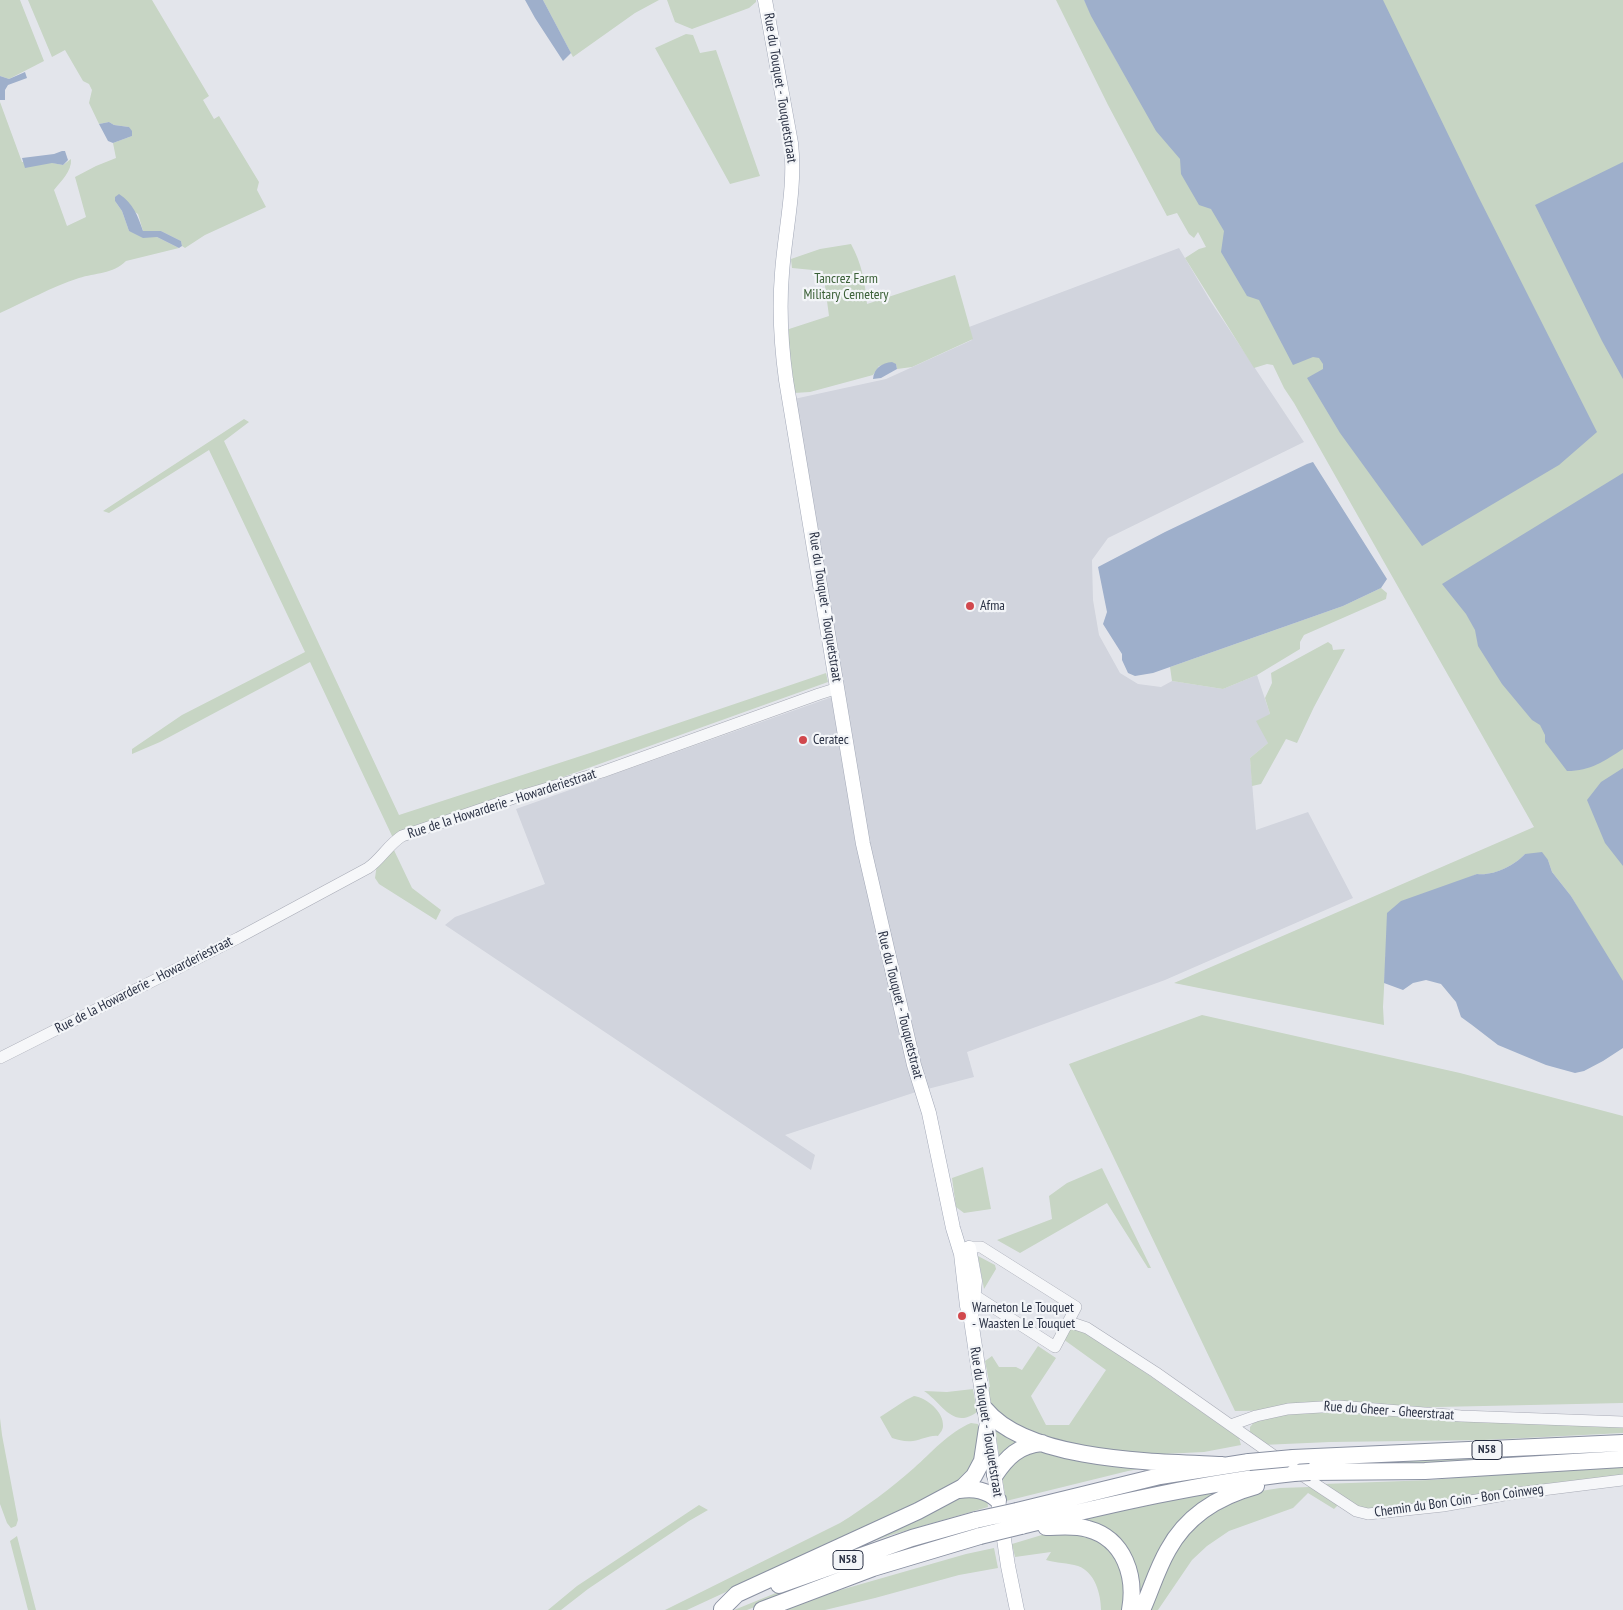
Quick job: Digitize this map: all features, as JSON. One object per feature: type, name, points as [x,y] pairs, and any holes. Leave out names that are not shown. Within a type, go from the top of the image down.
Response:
[{"type":"highway","points":[[985,1410],[1006,1429],[1042,1443],[1092,1455],[1131,1461],[1222,1465]]},
{"type":"highway","points":[[722,1610],[736,1594],[918,1511],[959,1490],[974,1476],[982,1461],[987,1428]]},
{"type":"highway","points":[[995,1475],[1014,1452],[1025,1446],[1042,1443]]},
{"type":"highway","name":"N58","points":[[1019,1518],[1141,1497],[1266,1480],[1299,1468],[1623,1443]]},
{"type":"highway","name":"N58","points":[[722,1610],[773,1587],[912,1538],[978,1528],[1019,1518],[1160,1476],[1222,1465],[1249,1462],[1299,1468],[1425,1471],[1623,1459]]},
{"type":"highway","points":[[1142,1610],[1168,1549],[1194,1516],[1214,1503],[1266,1480]]},
{"type":"highway","points":[[959,1490],[980,1490],[990,1493],[998,1500]]},
{"type":"highway","points":[[1019,1518],[1090,1529],[1107,1539],[1120,1551],[1128,1566],[1132,1583],[1130,1610]]},
{"type":"highway","name":"N58","points":[[762,1610],[978,1528]]},
{"type":"main road","name":"Rue du Touquet - Touquetstraat","points":[[765,0],[793,161],[781,281],[780,305],[783,352],[869,875],[914,1065],[929,1113],[949,1208],[974,1274],[974,1295],[970,1316]]},
{"type":"main road","name":"Rue du Touquet - Touquetstraat","points":[[965,1251],[970,1316],[1008,1566],[1017,1610]]},
{"type":"street","name":"Rue de la Howarderie - Howarderiestraat","points":[[0,1058],[238,938],[368,868],[393,842],[402,836],[514,798],[602,772],[838,688]]},
{"type":"street","points":[[965,1251],[981,1247],[1076,1307],[1055,1347],[974,1295]]},
{"type":"street","points":[[1068,1322],[1087,1328],[1231,1425]]},
{"type":"street","name":"Rue du Gheer - Gheerstraat","points":[[1231,1425],[1256,1416],[1288,1409],[1338,1406],[1461,1416],[1623,1422]]},
{"type":"street","name":"Chemin du Bon Coin - Bon Coinweg","points":[[1231,1425],[1356,1511],[1368,1514],[1443,1506],[1510,1494],[1623,1480]]},
{"type":"shaded area","points":[[1179,248],[1211,302],[1304,442],[1108,538],[1092,560],[1093,600],[1099,635],[1120,673],[1138,684],[1161,687],[1172,681],[1223,689],[1257,675],[1270,714],[1268,743],[1250,758],[1256,830],[1308,812],[1353,898],[1165,980],[967,1052],[974,1077],[916,1092],[785,1135],[815,1155],[811,1170],[445,925],[455,917],[545,884],[516,809],[843,693],[794,399],[886,379],[972,340],[969,327]]},
{"type":"green space","points":[[0,0],[20,0],[44,61],[9,79],[0,76]]},
{"type":"green space","points":[[28,0],[152,0],[209,96],[203,100],[214,119],[219,116],[259,182],[257,190],[266,207],[205,235],[185,248],[182,246],[181,241],[161,231],[143,231],[138,214],[115,201],[122,211],[129,231],[157,237],[179,248],[126,261],[110,271],[85,276],[69,282],[0,313],[0,102],[22,162],[63,165],[71,159],[68,172],[54,190],[67,226],[86,217],[75,177],[116,158],[113,143],[132,136],[129,127],[114,125],[109,122],[99,124],[89,103],[92,90],[89,84],[83,81],[65,50],[52,57]]},
{"type":"green space","points":[[543,0],[659,0],[635,13],[573,57]]},
{"type":"green space","points":[[667,0],[756,0],[756,2],[749,8],[692,29],[675,22]]},
{"type":"green space","points":[[1056,0],[1084,0],[1121,69],[1089,0],[1623,0],[1623,985],[1571,896],[1552,872],[1548,860],[1525,854],[1503,869],[1496,872],[1477,874],[1388,913],[1383,1007],[1384,1025],[1174,983],[1534,827],[1284,388],[1273,365],[1267,364],[1254,368],[1185,258],[1206,247],[1198,232],[1194,238],[1189,234],[1177,213],[1167,216],[1108,105]]},
{"type":"green space","points":[[686,34],[693,35],[700,53],[716,50],[760,176],[730,184],[655,48]]},
{"type":"green space","name":"Tancrez Farm Military Cemetery","points":[[851,244],[862,273],[867,304],[955,275],[973,339],[912,367],[897,369],[896,364],[879,366],[873,375],[810,392],[794,393],[786,330],[829,316],[823,271],[792,268],[791,259],[820,249]]},
{"type":"green space","points":[[244,419],[249,422],[224,441],[399,815],[826,673],[828,682],[393,838],[310,662],[160,742],[132,754],[132,749],[182,715],[305,652],[209,450],[109,513],[103,511]]},
{"type":"green space","points":[[1381,588],[1387,593],[1386,599],[1304,635],[1300,642],[1300,649],[1257,675],[1223,689],[1172,681],[1170,667],[1343,606]]},
{"type":"green space","points":[[1328,642],[1332,645],[1333,650],[1345,649],[1297,743],[1286,739],[1261,784],[1252,786],[1250,758],[1268,743],[1256,721],[1270,714],[1265,698],[1272,683],[1271,673]]},
{"type":"green space","points":[[392,846],[412,888],[441,910],[436,920],[379,884],[375,878],[377,864]]},
{"type":"green space","points":[[1202,1015],[1460,1073],[1623,1116],[1623,1403],[1344,1409],[1623,1424],[1623,1433],[1484,1440],[1262,1445],[1250,1434],[1250,1427],[1256,1420],[1300,1410],[1235,1411],[1069,1064]]},
{"type":"green space","points":[[983,1167],[991,1209],[964,1213],[956,1207],[952,1178]]},
{"type":"green space","points":[[1102,1168],[1151,1268],[1148,1268],[1107,1203],[1020,1253],[997,1240],[1052,1219],[1049,1196],[1067,1183]]},
{"type":"green space","points":[[978,1256],[995,1265],[996,1269],[984,1289]]},
{"type":"green space","points":[[1070,1326],[1083,1332],[1133,1364],[1239,1438],[1241,1445],[1204,1452],[1141,1455],[1114,1453],[1041,1437],[992,1411],[985,1361],[992,1356],[999,1367],[1016,1367],[1022,1370],[1038,1346],[1056,1358],[1031,1396],[1046,1425],[1069,1425],[1106,1370],[1063,1339]]},
{"type":"green space","points":[[973,1389],[977,1412],[969,1417],[961,1418],[948,1413],[924,1391],[947,1392]]},
{"type":"green space","points":[[914,1396],[934,1406],[943,1421],[942,1430],[938,1436],[913,1441],[892,1438],[880,1417]]},
{"type":"green space","points":[[0,1418],[18,1520],[16,1526],[11,1528],[7,1523],[0,1504]]},
{"type":"green space","points":[[971,1423],[978,1424],[979,1436],[977,1437],[975,1456],[959,1484],[687,1610],[665,1610],[840,1523],[896,1483],[948,1437]]},
{"type":"green space","points":[[994,1425],[1024,1441],[1000,1460]]},
{"type":"green space","points":[[1623,1447],[1623,1454],[1446,1463],[1298,1466]]},
{"type":"green space","points":[[1028,1448],[1166,1464],[1128,1471],[1006,1501],[1001,1470]]},
{"type":"green space","points":[[1623,1467],[1623,1476],[1448,1502],[1362,1510],[1323,1484],[1431,1480]]},
{"type":"green space","points":[[1237,1487],[1191,1514],[1137,1610],[1130,1563],[1071,1521],[1097,1514]]},
{"type":"green space","points":[[1310,1487],[1338,1505],[1334,1509],[1308,1493],[1293,1508],[1229,1531],[1207,1546],[1192,1560],[1158,1610],[1147,1610],[1175,1549],[1198,1522],[1248,1493],[1280,1488]]},
{"type":"green space","points":[[968,1493],[987,1498],[988,1507],[891,1535],[806,1565]]},
{"type":"green space","points":[[699,1505],[708,1510],[588,1589],[561,1610],[548,1610],[577,1586]]},
{"type":"green space","points":[[988,1522],[990,1527],[795,1591],[747,1610],[734,1610],[808,1580]]},
{"type":"green space","points":[[1070,1530],[1107,1545],[1124,1571],[1124,1610],[1101,1610],[1096,1584],[1089,1573],[1078,1566],[1046,1560],[1051,1552],[1015,1557],[1012,1544],[1055,1531]]},
{"type":"green space","points":[[17,1536],[36,1610],[28,1610],[10,1541]]},
{"type":"green space","points":[[994,1548],[998,1568],[959,1575],[825,1610],[785,1610],[830,1593],[966,1554]]},
{"type":"water","points":[[525,0],[543,0],[571,53],[563,61],[535,18]]},
{"type":"water","points":[[1084,0],[1383,0],[1478,196],[1597,432],[1559,465],[1422,546],[1340,433],[1307,378],[1323,369],[1323,364],[1319,358],[1313,357],[1293,365],[1259,300],[1247,296],[1221,252],[1224,231],[1211,209],[1199,205],[1181,174],[1180,159],[1156,131],[1091,16]]},
{"type":"water","points":[[25,72],[27,78],[8,85],[5,90],[5,100],[0,100],[0,76],[9,79]]},
{"type":"water","points":[[109,122],[114,125],[129,127],[132,131],[132,136],[113,143],[108,141],[99,124]]},
{"type":"water","points":[[65,151],[68,160],[63,165],[52,163],[25,168],[22,158],[54,154]]},
{"type":"water","points":[[1623,162],[1623,379],[1602,341],[1535,205]]},
{"type":"water","points":[[119,194],[128,201],[134,210],[143,231],[161,231],[181,241],[182,246],[179,248],[157,237],[143,238],[129,231],[122,211],[115,201],[115,197]]},
{"type":"water","points":[[892,362],[896,364],[897,369],[881,378],[873,379],[879,367]]},
{"type":"water","points":[[1313,462],[1387,579],[1381,588],[1343,606],[1153,673],[1135,676],[1128,673],[1122,660],[1122,654],[1103,624],[1107,612],[1098,567],[1165,532]]},
{"type":"water","points":[[1623,473],[1623,749],[1590,767],[1576,771],[1567,771],[1545,742],[1545,735],[1540,725],[1532,720],[1502,684],[1478,646],[1475,630],[1466,614],[1442,584]]},
{"type":"water","points":[[1623,768],[1623,866],[1605,843],[1587,800],[1601,782]]},
{"type":"water","points":[[1542,852],[1548,860],[1552,872],[1571,896],[1623,981],[1623,1048],[1584,1071],[1575,1073],[1546,1065],[1498,1045],[1461,1017],[1456,1002],[1441,984],[1426,980],[1413,983],[1403,990],[1384,983],[1387,913],[1401,901],[1477,874],[1496,872],[1515,862],[1525,854]]},
{"type":"place","name":"Afma","points":[[970,606]]},
{"type":"place","name":"Ceratec","points":[[803,740]]},
{"type":"place","name":"Warneton Le Touquet - Waasten Le Touquet","points":[[962,1316]]}]
